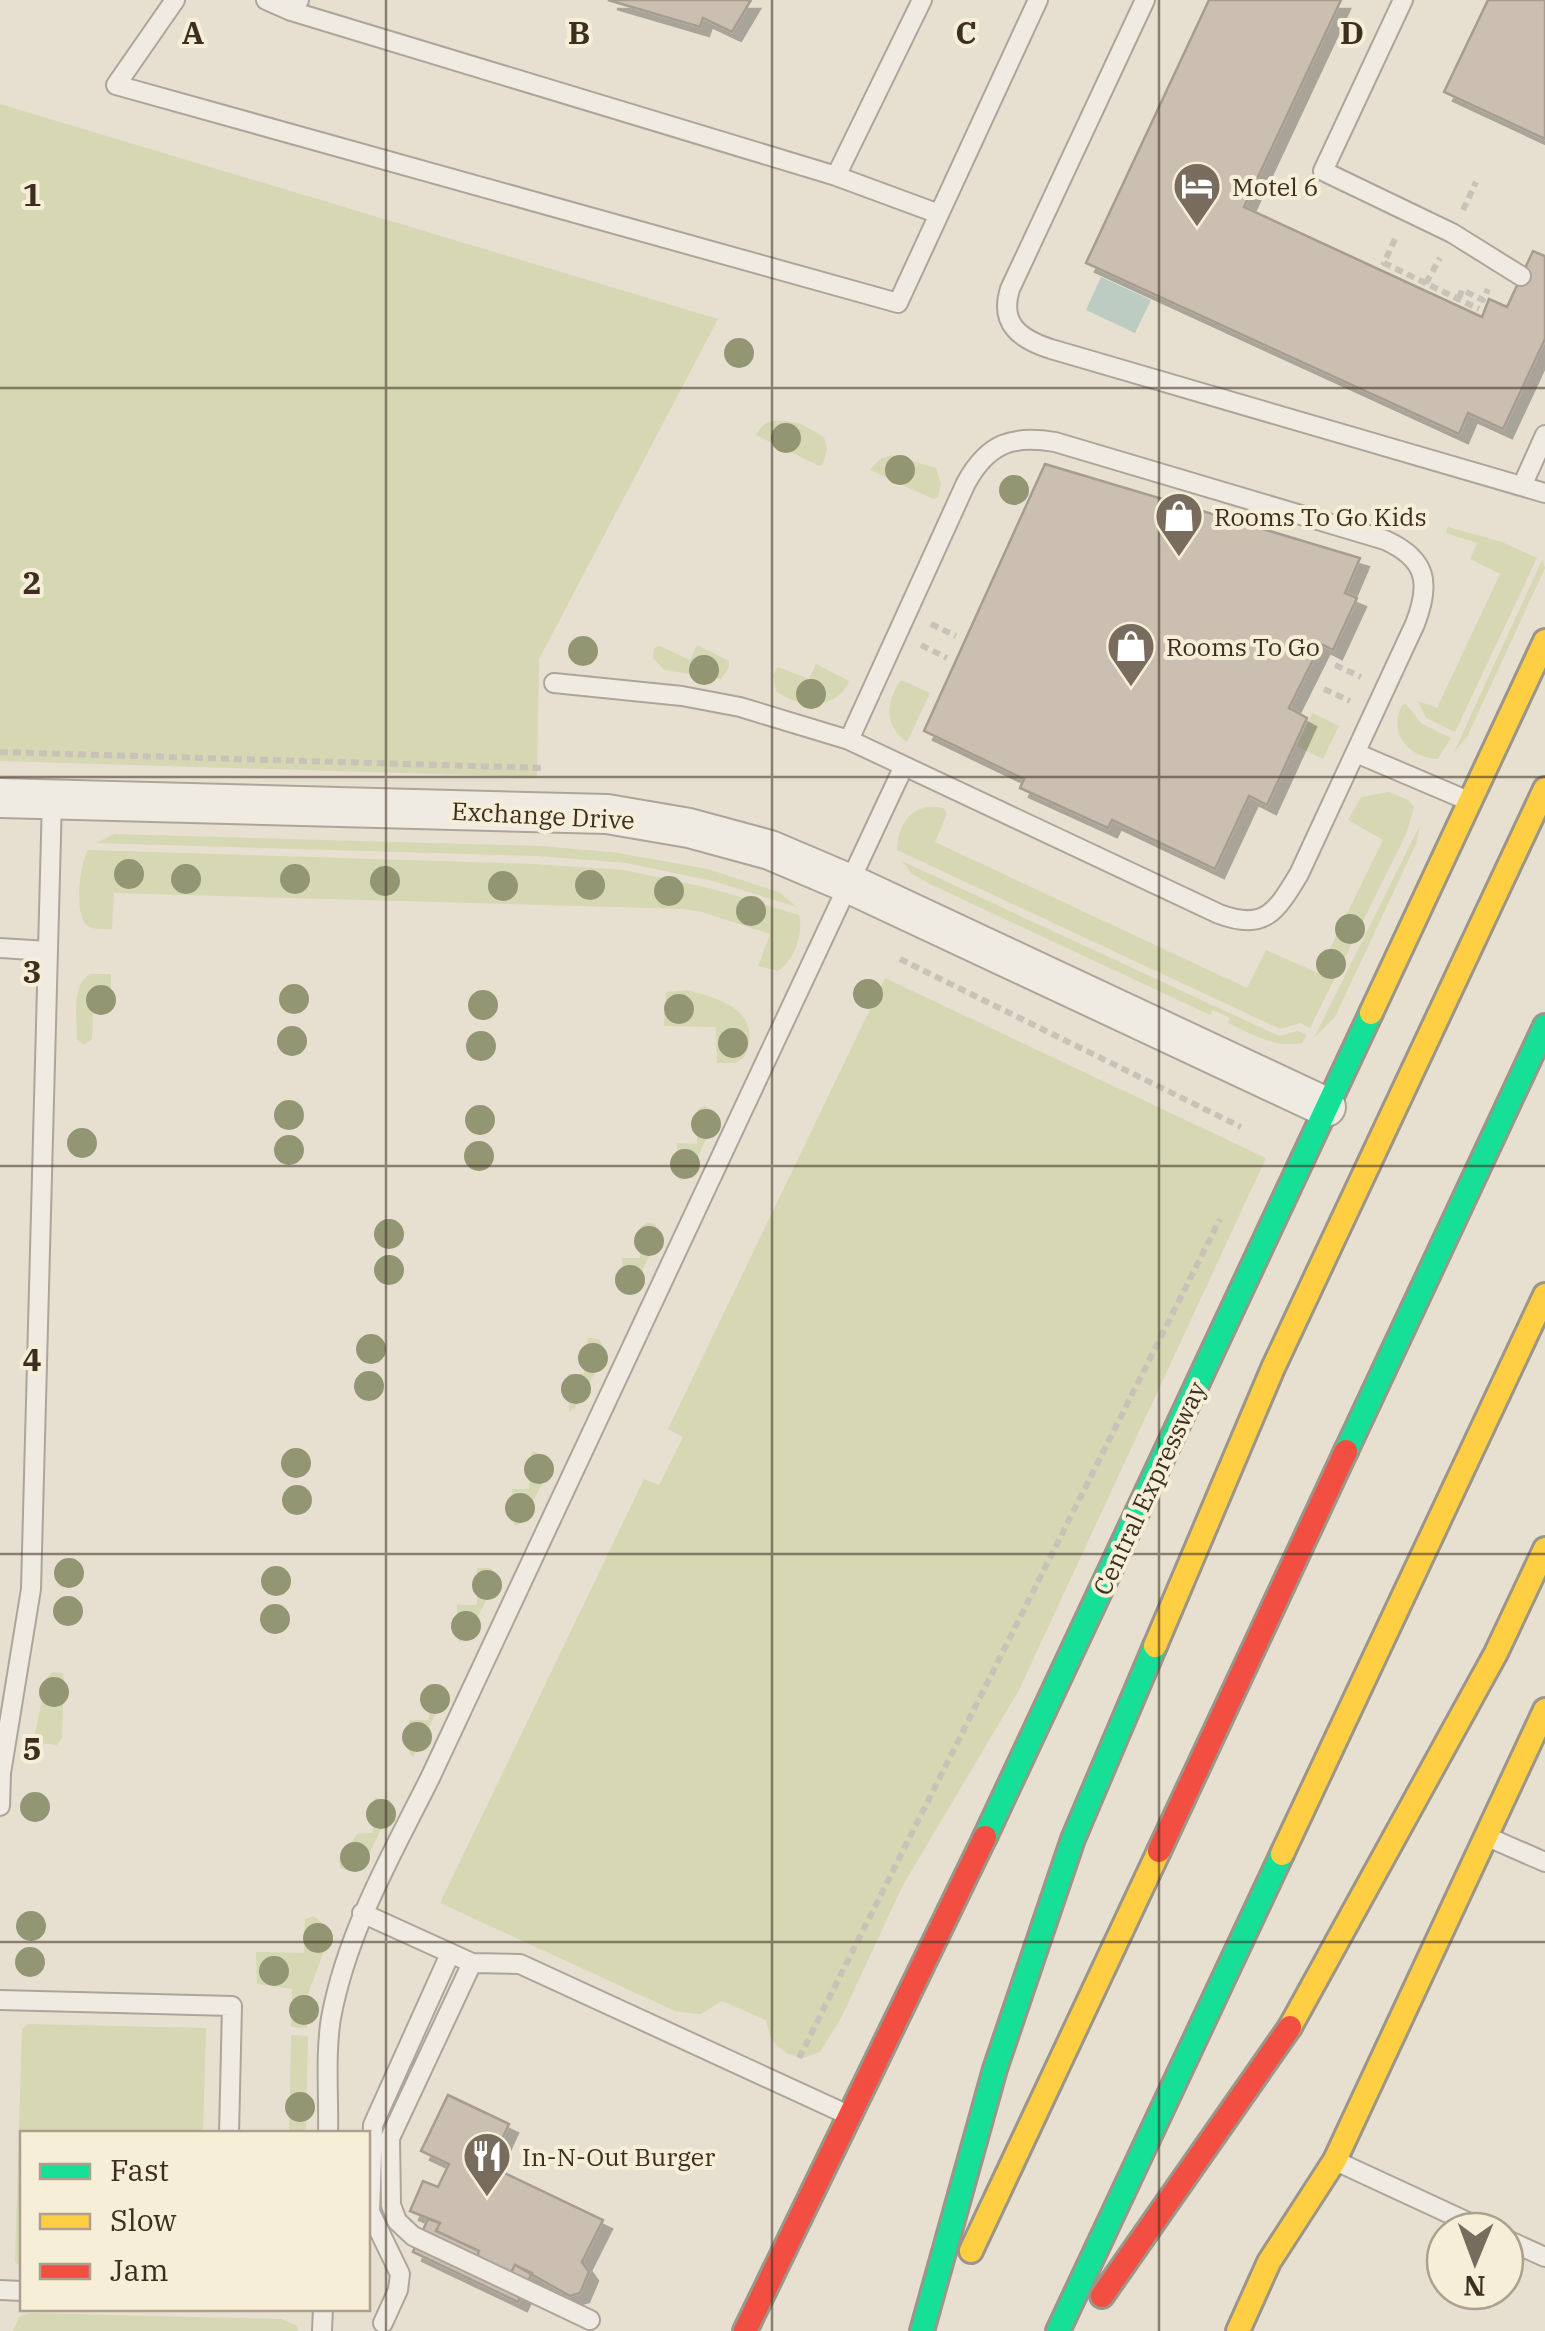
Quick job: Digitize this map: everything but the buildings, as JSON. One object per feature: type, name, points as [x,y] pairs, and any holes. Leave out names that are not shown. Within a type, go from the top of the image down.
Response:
[{"type":"main road","name":"Central Expressway","points":[[745,2331],[878,2061],[1545,642]]},
{"type":"main road","points":[[922,2331],[994,2070],[1074,1840],[1273,1368],[1545,789]]},
{"type":"main road","points":[[934,2331],[1545,1026]]},
{"type":"main road","points":[[1058,2331],[1545,1295]]},
{"type":"main road","points":[[1078,2331],[1283,2040],[1496,1652],[1545,1549]]},
{"type":"main road","points":[[1234,2331],[1269,2262],[1335,2160],[1545,1710]]},
{"type":"main road","points":[[878,2061],[882,2107]]},
{"type":"street","name":"Exchange Drive","points":[[0,798],[607,814],[689,828],[770,850],[850,884],[1326,1108]]},
{"type":"lane","points":[[175,0],[116,85],[898,303],[1038,0]]},
{"type":"lane","points":[[266,0],[836,176],[939,214]]},
{"type":"lane","points":[[836,176],[922,0]]},
{"type":"lane","points":[[1145,0],[1010,289],[1006,316],[1012,328],[1022,337],[1052,349],[1545,493]]},
{"type":"lane","points":[[1403,0],[1322,171],[1452,233],[1521,276]]},
{"type":"lane","points":[[1522,486],[1545,435]]},
{"type":"lane","points":[[554,683],[682,696],[740,708],[849,740],[1218,914],[1254,921],[1265,918],[1284,898],[1356,752],[1415,624],[1424,595],[1422,574],[1406,550],[1349,529],[1055,442],[1031,438],[1008,442],[992,450],[974,469],[849,740]]},
{"type":"lane","points":[[1356,752],[1470,802]]},
{"type":"lane","points":[[328,2131],[330,2023],[362,1912],[430,1778],[904,768]]},
{"type":"lane","points":[[0,1806],[32,1588],[52,800]]},
{"type":"lane","points":[[0,948],[48,950]]},
{"type":"lane","points":[[1486,1837],[1545,1862]]},
{"type":"lane","points":[[362,1912],[472,1964],[520,1964],[851,2116]]},
{"type":"lane","points":[[383,2322],[398,2290],[400,2274],[370,2212],[373,2126],[450,1954]]},
{"type":"lane","points":[[472,1964],[393,2130],[389,2166],[391,2205],[397,2221],[413,2236],[590,2320]]},
{"type":"lane","points":[[0,2000],[232,2006],[229,2131]]},
{"type":"lane","points":[[1335,2160],[1444,2211]]},
{"type":"path","points":[[1461,216],[1476,182]]},
{"type":"path","points":[[1395,239],[1384,263],[1479,309]]},
{"type":"path","points":[[1426,282],[1444,251]]},
{"type":"path","points":[[1459,298],[1462,290],[1483,300],[1489,286],[1494,289]]},
{"type":"path","points":[[926,622],[956,636]]},
{"type":"path","points":[[917,644],[946,658]]},
{"type":"path","points":[[1335,666],[1365,679]]},
{"type":"path","points":[[1324,689],[1354,703]]},
{"type":"path","points":[[0,752],[542,768]]},
{"type":"path","points":[[900,959],[1241,1127]]},
{"type":"path","points":[[799,2058],[1226,1206]]},
{"type":"green space","points":[[0,104],[718,319],[539,659],[537,777],[0,761]]},
{"type":"green space","points":[[787,421],[824,437],[827,450],[823,464],[819,466],[756,435],[769,422]]},
{"type":"green space","points":[[892,455],[936,468],[941,484],[938,497],[933,499],[870,470],[880,459]]},
{"type":"green space","points":[[1448,527],[1502,542],[1537,558],[1455,732],[1426,718],[1418,701],[1437,708],[1500,574],[1470,559],[1477,543],[1446,533]]},
{"type":"green space","points":[[1542,560],[1545,568],[1467,737],[1454,752]]},
{"type":"green space","points":[[697,645],[729,661],[721,679],[664,670],[653,658],[654,648],[660,646],[690,660]]},
{"type":"green space","points":[[816,664],[849,681],[835,698],[806,704],[776,691],[773,675],[778,667],[809,679]]},
{"type":"green space","points":[[901,680],[930,693],[907,742],[894,729],[889,713]]},
{"type":"green space","points":[[1406,704],[1422,724],[1451,738],[1438,759],[1410,749],[1399,734],[1398,716]]},
{"type":"green space","points":[[1312,713],[1339,726],[1323,759],[1297,746]]},
{"type":"green space","points":[[1389,792],[1414,807],[1407,832],[1310,1028],[1300,1023],[1280,1029],[897,850],[900,831],[909,816],[923,808],[943,808],[947,814],[935,842],[1247,988],[1266,950],[1318,973],[1383,840],[1348,820],[1361,797]]},
{"type":"green space","points":[[1420,825],[1416,844],[1335,1017],[1314,1038]]},
{"type":"green space","points":[[114,834],[540,846],[612,852],[708,869],[779,892],[797,907],[713,881],[626,863],[537,856],[96,843]]},
{"type":"green space","points":[[88,850],[624,870],[713,889],[799,915],[800,930],[793,954],[778,971],[758,966],[770,934],[684,909],[114,893],[112,929],[96,929],[83,921],[79,901]]},
{"type":"green space","points":[[902,861],[1279,1036],[1298,1031],[1307,1035],[1302,1043],[1292,1044],[1255,1036],[1228,1023],[1230,1018],[1213,1010],[1210,1015],[930,884],[912,874]]},
{"type":"green space","points":[[90,974],[111,974],[111,1010],[93,1010],[92,1039],[84,1045],[77,1039],[76,1003],[80,986]]},
{"type":"green space","points":[[885,978],[1266,1158],[1019,1690],[903,1885],[841,2018],[820,2052],[804,2058],[777,2046],[766,2020],[722,2001],[701,2014],[677,2012],[440,1903],[644,1479],[659,1485],[683,1437],[668,1429]]},
{"type":"green space","points":[[687,990],[726,1003],[744,1019],[749,1042],[744,1058],[735,1063],[717,1063],[716,1027],[664,1026],[666,992]]},
{"type":"green space","points":[[705,1106],[716,1113],[716,1119],[687,1178],[681,1181],[677,1177],[677,1143],[697,1144],[698,1109]]},
{"type":"green space","points":[[648,1222],[655,1224],[660,1234],[631,1293],[624,1295],[622,1258],[640,1258],[641,1227]]},
{"type":"green space","points":[[588,1338],[599,1339],[606,1353],[569,1412],[568,1374],[584,1374]]},
{"type":"green space","points":[[532,1451],[550,1457],[551,1468],[520,1524],[514,1526],[512,1489],[529,1489]]},
{"type":"green space","points":[[477,1568],[490,1568],[498,1578],[466,1639],[459,1642],[457,1605],[477,1605]]},
{"type":"green space","points":[[53,1672],[62,1673],[64,1678],[62,1738],[57,1745],[38,1743],[34,1738],[47,1677]]},
{"type":"green space","points":[[430,1684],[446,1687],[446,1695],[413,1757],[409,1752],[409,1720],[429,1720]]},
{"type":"green space","points":[[374,1797],[390,1800],[391,1809],[363,1866],[357,1871],[341,1869],[339,1862],[357,1834],[373,1833]]},
{"type":"green space","points":[[314,1916],[327,1928],[326,1945],[307,1997],[307,2028],[291,2027],[292,1989],[257,1984],[256,1952],[304,1953],[305,1919]]},
{"type":"green space","points":[[28,2024],[206,2028],[203,2131],[20,2131],[20,2266],[15,2262],[22,2029]]},
{"type":"green space","points":[[291,2035],[308,2036],[306,2131],[289,2131]]},
{"type":"green space","points":[[31,2313],[281,2319],[296,2325],[298,2331],[13,2331],[20,2316]]},
{"type":"shaded area","points":[[1101,277],[1151,300],[1135,333],[1086,310]]},
{"type":"traffic: fast","points":[[985,1837],[1371,1013]]},
{"type":"traffic: fast","points":[[1346,1451],[1545,1026]]},
{"type":"traffic: fast","points":[[922,2331],[995,2069],[1073,1839],[1155,1646]]},
{"type":"traffic: fast","points":[[1058,2331],[1282,1854]]},
{"type":"traffic: slow","points":[[1371,1013],[1545,641]]},
{"type":"traffic: slow","points":[[1155,1646],[1273,1368],[1545,789]]},
{"type":"traffic: slow","points":[[1282,1854],[1545,1295]]},
{"type":"traffic: slow","points":[[1290,2027],[1496,1653],[1545,1549]]},
{"type":"traffic: slow","points":[[1238,2331],[1269,2262],[1335,2160],[1545,1710]]},
{"type":"traffic: slow","points":[[971,2251],[1159,1851]]},
{"type":"traffic: jam","points":[[1159,1851],[1346,1451]]},
{"type":"traffic: jam","points":[[745,2331],[985,1837]]},
{"type":"traffic: jam","points":[[1102,2296],[1290,2027]]},
{"type":"place","name":"Motel 6","points":[[1197,228]]},
{"type":"place","name":"Rooms To Go Kids","points":[[1179,558]]},
{"type":"place","name":"Rooms To Go","points":[[1131,688]]},
{"type":"place","name":"In-N-Out Burger","points":[[487,2198]]}]
